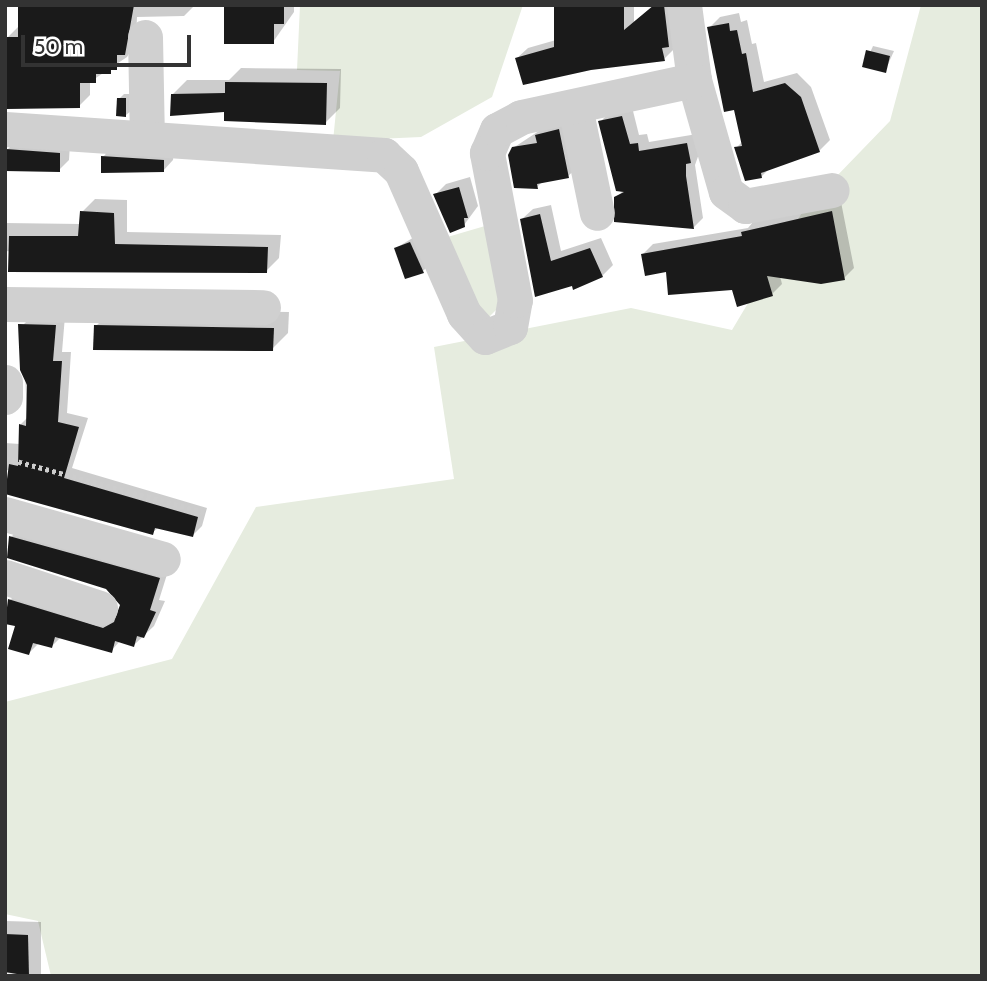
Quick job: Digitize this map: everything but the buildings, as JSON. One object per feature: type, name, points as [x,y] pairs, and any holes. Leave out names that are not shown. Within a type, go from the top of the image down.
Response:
[{"type":"street","points":[[684,5],[694,80],[726,192],[745,206],[832,190]]},
{"type":"street","points":[[145,37],[147,137]]},
{"type":"street","points":[[5,129],[384,155],[401,171],[464,314],[485,337],[510,327],[515,300],[487,153],[497,130],[521,117],[694,80]]},
{"type":"street","points":[[575,107],[597,213]]},
{"type":"street","points":[[5,304],[263,307]]},
{"type":"street","points":[[5,382],[5,397]]},
{"type":"street","points":[[5,514],[163,559]]},
{"type":"street","points":[[5,578],[100,608]]},
{"type":"path","points":[[5,458],[207,513]]},
{"type":"shaded area","points":[[300,5],[523,5],[492,97],[421,137],[333,141],[340,71],[297,70]]},
{"type":"shaded area","points":[[921,5],[982,5],[982,976],[51,976],[38,921],[5,914],[5,702],[172,659],[256,507],[454,479],[434,347],[631,308],[732,330],[803,211],[890,121]]},
{"type":"shaded area","points":[[485,226],[501,305],[488,318],[469,313],[444,238]]}]
